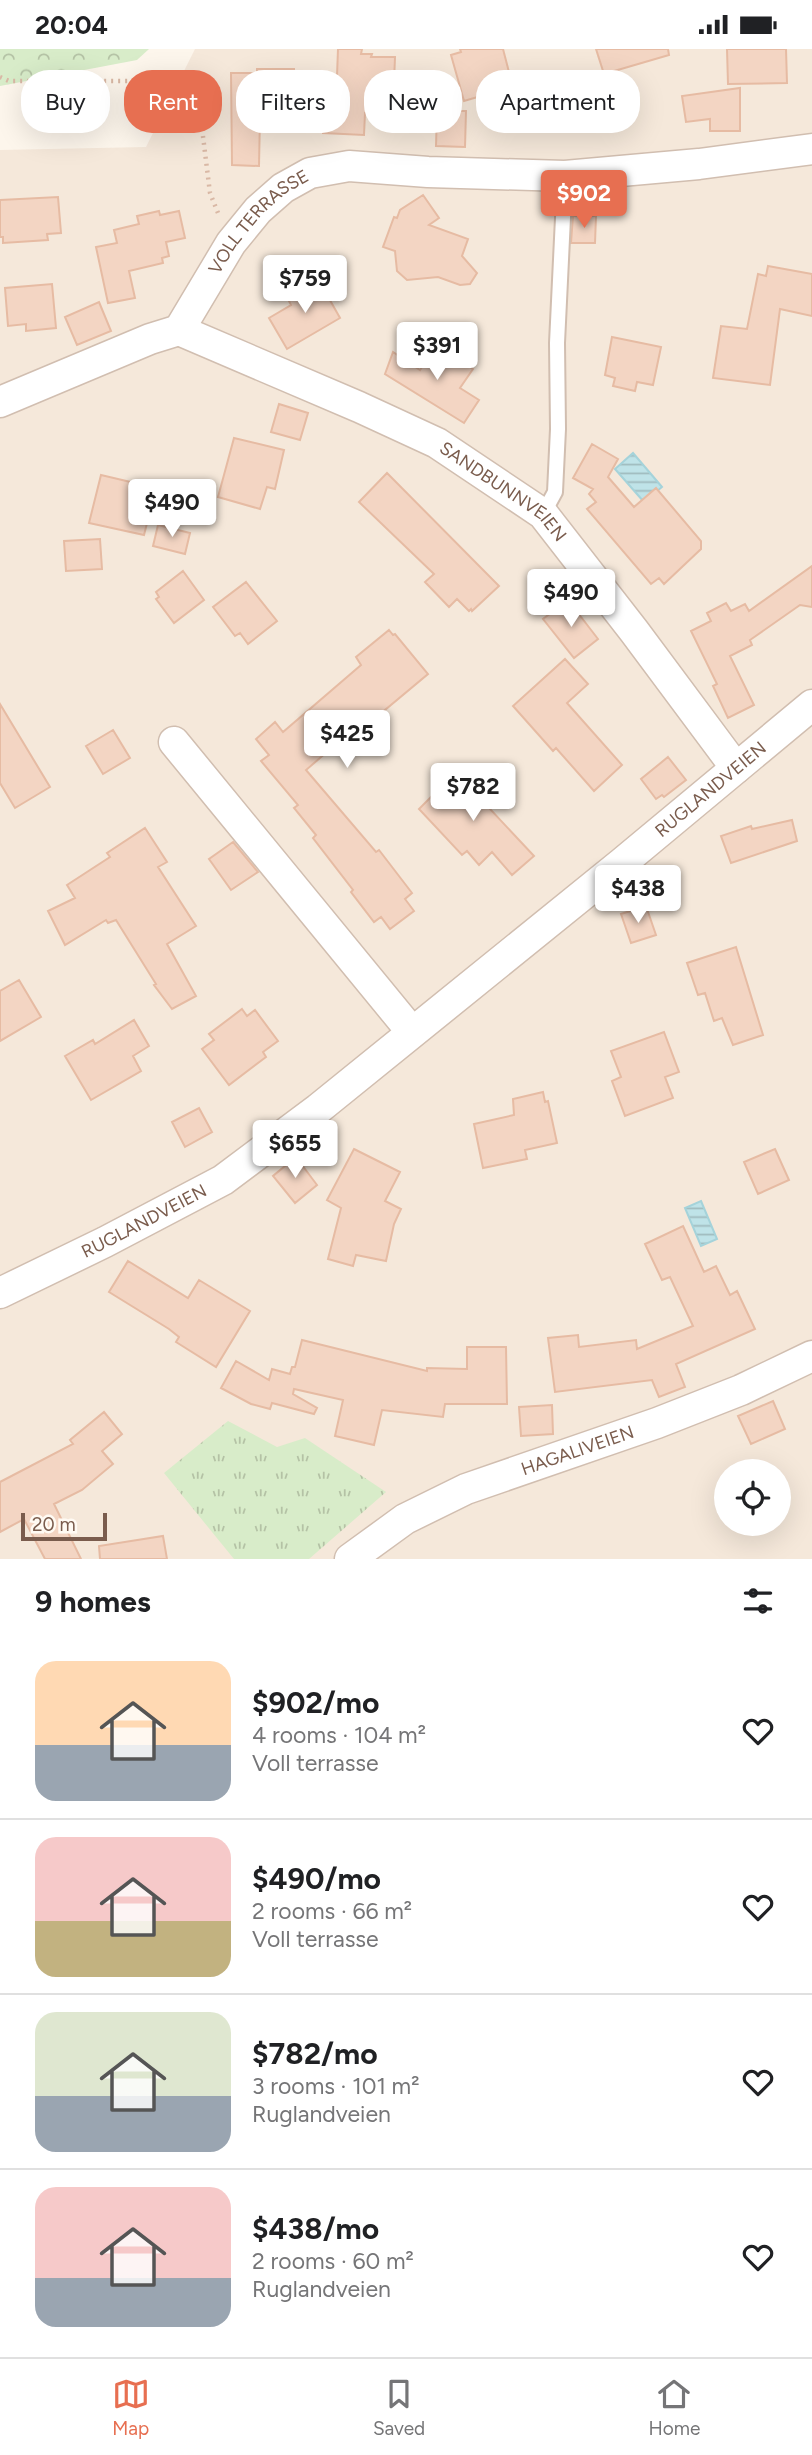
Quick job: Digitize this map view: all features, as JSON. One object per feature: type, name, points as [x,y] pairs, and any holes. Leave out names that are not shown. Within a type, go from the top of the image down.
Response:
[{"type":"street","name":"VOLL TERRASSE","points":[[179,330],[231,243],[258,210],[283,188],[310,173],[349,166],[428,172],[565,176],[699,164],[812,149]]},
{"type":"street","name":"SANDBUNNVEIEN","points":[[179,330],[436,443],[544,514],[736,768]]},
{"type":"street","points":[[0,402],[150,339],[179,330]]},
{"type":"street","name":"RUGLANDVEIEN","points":[[8,1279],[105,1242],[223,1180],[318,1109],[812,705]]},
{"type":"street","points":[[174,742],[412,1032]]},
{"type":"street","name":"HAGALIVEIEN","points":[[349,1559],[405,1518],[466,1489],[741,1391],[812,1356]]},
{"type":"lane","points":[[544,514],[555,492],[558,429],[557,343],[565,176]]},
{"type":"path","points":[[0,77],[9,81],[182,81],[198,96],[210,193],[231,243]]},
{"type":"shaded area","points":[[195,49],[812,49],[812,1559],[0,1559],[0,150],[146,147],[153,133],[222,133],[222,70],[184,70]]},
{"type":"green space","points":[[0,49],[149,49],[137,60],[84,70],[21,70],[21,82],[0,86]]},
{"type":"green space","points":[[228,1421],[277,1447],[305,1438],[386,1492],[309,1559],[234,1559],[164,1473]]},
{"type":"water","points":[[633,453],[662,487],[644,502],[615,469]]},
{"type":"water","points":[[701,1201],[717,1239],[701,1246],[685,1208]]},
{"type":"building","points":[[338,49],[362,49],[361,54],[372,54],[371,57],[395,57],[394,70],[364,70],[364,135],[323,133],[350,133],[350,70],[337,70]]},
{"type":"building","points":[[460,49],[503,49],[508,70],[476,70],[476,97],[464,101],[462,70],[455,70],[451,55],[461,52]]},
{"type":"building","points":[[596,49],[668,49],[669,55],[618,70],[603,70]]},
{"type":"building","points":[[727,49],[786,49],[787,83],[728,84]]},
{"type":"building","points":[[257,69],[294,70],[257,70]]},
{"type":"building","points":[[231,73],[236,73],[236,133],[260,133],[259,166],[232,165]]},
{"type":"building","points":[[740,88],[740,131],[710,131],[710,119],[686,122],[682,96]]},
{"type":"building","points":[[462,111],[466,111],[465,147],[436,146],[436,133],[462,133]]},
{"type":"building","points":[[423,195],[439,218],[429,225],[468,239],[462,256],[477,273],[470,284],[460,285],[438,277],[407,280],[397,271],[395,251],[383,247],[394,217],[397,218],[400,210]]},
{"type":"building","points":[[58,197],[61,233],[47,234],[48,240],[3,243],[3,237],[0,237],[0,200]]},
{"type":"building","points":[[159,211],[160,215],[179,211],[185,238],[166,242],[169,256],[162,258],[163,263],[129,271],[135,298],[108,303],[96,247],[117,243],[114,230],[139,224],[137,216]]},
{"type":"building","points":[[573,216],[596,216],[595,243],[571,243]]},
{"type":"building","points":[[768,266],[812,274],[812,316],[780,309],[770,385],[713,378],[721,326],[747,329],[758,274],[766,276]]},
{"type":"building","points":[[318,279],[340,318],[287,349],[269,318],[291,305],[287,297]]},
{"type":"building","points":[[52,284],[56,328],[26,331],[26,324],[8,326],[5,288]]},
{"type":"building","points":[[99,302],[111,331],[77,345],[65,317]]},
{"type":"building","points":[[612,337],[661,347],[653,385],[637,382],[635,391],[613,386],[615,378],[605,375]]},
{"type":"building","points":[[436,345],[473,369],[460,388],[479,400],[464,423],[385,374],[393,352],[420,370]]},
{"type":"building","points":[[279,404],[308,413],[300,440],[271,432]]},
{"type":"building","points":[[234,438],[284,450],[275,489],[267,487],[260,509],[218,497]]},
{"type":"building","points":[[592,444],[618,459],[608,477],[634,507],[656,488],[701,541],[701,549],[664,584],[659,578],[651,584],[587,509],[596,502],[589,494],[593,489],[573,478]]},
{"type":"building","points":[[387,473],[499,586],[472,611],[457,599],[449,607],[425,582],[434,574],[359,502]]},
{"type":"building","points":[[101,475],[156,488],[144,535],[89,523]]},
{"type":"building","points":[[158,525],[190,533],[185,554],[153,546]]},
{"type":"building","points":[[100,539],[102,569],[66,571],[64,541]]},
{"type":"building","points":[[812,566],[812,607],[800,605],[750,640],[752,645],[730,656],[754,705],[728,718],[713,686],[717,684],[691,631],[711,621],[707,613],[726,603],[731,611],[745,604],[749,611]]},
{"type":"building","points":[[183,571],[204,600],[174,623],[156,599],[159,597],[156,592]]},
{"type":"building","points":[[246,582],[277,621],[248,644],[240,633],[235,636],[213,607]]},
{"type":"building","points":[[568,600],[598,639],[574,658],[543,619]]},
{"type":"building","points":[[389,630],[428,674],[379,715],[382,719],[347,748],[341,740],[306,770],[376,852],[379,850],[412,893],[405,899],[414,911],[390,929],[381,917],[374,922],[351,892],[353,890],[313,838],[316,835],[294,808],[298,805],[261,761],[269,755],[256,739],[275,722],[283,732],[361,665],[356,657]]},
{"type":"building","points":[[565,659],[588,684],[567,703],[622,765],[594,791],[556,748],[553,751],[513,706]]},
{"type":"building","points":[[0,704],[50,787],[15,808],[0,783]]},
{"type":"building","points":[[113,730],[130,758],[103,774],[86,746]]},
{"type":"building","points":[[668,757],[686,780],[664,797],[662,795],[656,799],[641,779]]},
{"type":"building","points":[[451,771],[463,772],[480,790],[476,794],[534,856],[512,875],[492,852],[479,865],[467,851],[462,855],[419,809],[439,789],[436,785]]},
{"type":"building","points":[[792,820],[797,841],[731,863],[721,836],[751,826],[752,829]]},
{"type":"building","points":[[145,828],[167,862],[158,867],[196,926],[167,944],[196,996],[172,1009],[154,985],[156,984],[116,920],[108,923],[106,920],[65,945],[48,911],[75,898],[67,885],[110,857],[107,853]]},
{"type":"building","points":[[233,842],[258,872],[231,890],[209,859]]},
{"type":"building","points":[[646,906],[656,935],[631,943],[621,914]]},
{"type":"building","points":[[736,947],[763,1035],[733,1045],[722,1018],[714,1021],[705,993],[698,995],[687,963]]},
{"type":"building","points":[[19,980],[41,1017],[0,1041],[0,991]]},
{"type":"building","points":[[242,1009],[247,1016],[255,1010],[278,1041],[263,1052],[266,1057],[229,1085],[202,1049],[214,1040],[209,1034]]},
{"type":"building","points":[[134,1020],[149,1046],[133,1056],[141,1071],[91,1100],[65,1056],[93,1040],[95,1044]]},
{"type":"building","points":[[664,1032],[679,1072],[665,1077],[673,1098],[625,1116],[612,1081],[621,1077],[611,1051]]},
{"type":"building","points":[[543,1092],[545,1102],[548,1101],[557,1143],[525,1150],[527,1159],[483,1168],[474,1124],[514,1115],[513,1099]]},
{"type":"building","points":[[199,1108],[212,1132],[185,1147],[172,1122]]},
{"type":"building","points":[[354,1149],[400,1172],[385,1201],[401,1209],[394,1224],[386,1261],[356,1255],[353,1266],[328,1259],[341,1208],[327,1200]]},
{"type":"building","points":[[775,1149],[789,1180],[758,1194],[744,1162]]},
{"type":"building","points":[[296,1157],[317,1185],[295,1203],[273,1176]]},
{"type":"building","points":[[683,1226],[704,1272],[716,1266],[730,1295],[737,1291],[755,1329],[676,1364],[685,1387],[659,1397],[652,1380],[555,1392],[548,1338],[578,1335],[579,1347],[636,1340],[637,1349],[693,1326],[670,1277],[662,1280],[645,1244]]},
{"type":"building","points":[[128,1261],[188,1298],[199,1280],[250,1311],[216,1367],[176,1342],[179,1337],[169,1329],[109,1292]]},
{"type":"building","points":[[302,1340],[427,1371],[427,1368],[467,1369],[467,1347],[506,1347],[507,1404],[445,1404],[443,1417],[382,1410],[374,1445],[335,1436],[343,1400],[294,1389],[293,1394],[317,1408],[314,1414],[272,1403],[270,1409],[251,1404],[221,1388],[236,1361],[269,1380],[272,1369],[290,1374],[292,1367],[295,1367]]},
{"type":"building","points":[[773,1401],[785,1429],[751,1444],[738,1416]]},
{"type":"building","points":[[552,1405],[553,1434],[521,1436],[519,1407]]},
{"type":"building","points":[[104,1412],[122,1434],[102,1451],[113,1464],[82,1490],[54,1504],[81,1559],[45,1559],[24,1519],[0,1532],[0,1482],[73,1444],[70,1440]]},
{"type":"building","points":[[163,1536],[167,1559],[100,1559],[99,1546]]}]
